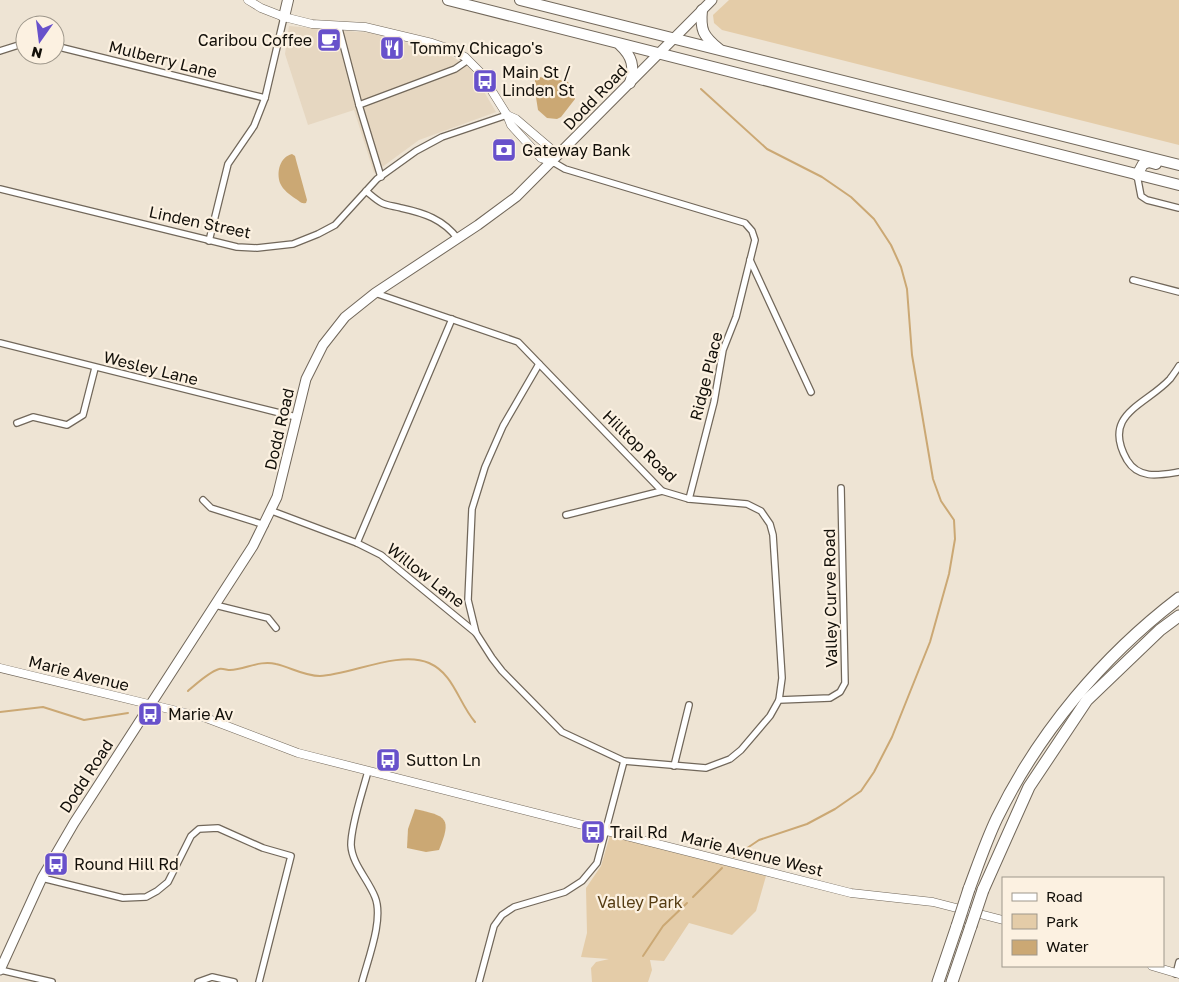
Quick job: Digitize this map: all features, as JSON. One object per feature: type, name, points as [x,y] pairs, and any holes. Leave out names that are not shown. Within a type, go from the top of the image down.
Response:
[{"type":"highway","points":[[284,17],[288,0]]},
{"type":"highway","points":[[448,0],[1179,185]]},
{"type":"highway","points":[[520,0],[1179,165]]},
{"type":"highway","points":[[702,10],[702,24],[705,36],[722,51]]},
{"type":"highway","points":[[619,44],[628,52],[631,59],[633,71],[630,83]]},
{"type":"highway","points":[[1137,174],[1141,166],[1146,163],[1179,170]]},
{"type":"highway","points":[[938,982],[982,853],[1015,784],[1058,718],[1120,648],[1153,618],[1179,598]]},
{"type":"highway","points":[[952,982],[983,890],[1029,787],[1087,700],[1160,630],[1179,616]]},
{"type":"main road","name":"Dodd Road","points":[[0,970],[42,878],[74,823],[265,525],[282,481],[306,379],[323,345],[345,317],[375,293],[458,239],[516,197],[553,162],[712,0]]},
{"type":"street","points":[[248,0],[261,8],[284,17],[312,24],[365,27],[450,49],[468,60],[488,84],[511,125],[541,158],[553,162]]},
{"type":"street","points":[[209,241],[228,164],[254,126],[265,98],[284,17]]},
{"type":"street","points":[[338,25],[380,177]]},
{"type":"street","points":[[0,51],[15,46]]},
{"type":"street","name":"Mulberry Lane","points":[[65,48],[265,98]]},
{"type":"street","points":[[359,106],[454,69],[468,60]]},
{"type":"street","points":[[507,115],[516,119],[550,148],[553,162]]},
{"type":"street","name":"Linden Street","points":[[0,188],[237,247],[258,248],[293,244],[335,225],[380,177],[416,150],[442,137],[507,115]]},
{"type":"street","name":"Ridge Place","points":[[553,162],[565,170],[745,223],[752,230],[755,240],[736,317],[723,350],[714,402],[690,499]]},
{"type":"street","points":[[1137,174],[1141,196],[1147,200],[1179,208]]},
{"type":"street","points":[[366,191],[384,204],[423,212],[437,219],[451,230],[458,239]]},
{"type":"street","points":[[750,260],[811,392]]},
{"type":"street","points":[[1133,280],[1179,292]]},
{"type":"street","name":"Hilltop Road","points":[[375,293],[518,342],[662,491],[690,499],[747,504],[761,511],[770,524],[773,535],[782,678],[779,700]]},
{"type":"street","points":[[357,543],[452,319]]},
{"type":"street","name":"Wesley Lane","points":[[0,344],[296,417]]},
{"type":"street","points":[[539,364],[503,426],[485,467],[472,509],[468,600],[476,633],[502,671],[562,732],[624,761],[706,768],[730,760],[742,750],[770,716],[779,700]]},
{"type":"street","points":[[1179,367],[1170,380],[1127,414],[1120,425],[1119,438],[1131,466],[1139,472],[1156,476],[1179,472]]},
{"type":"street","points":[[17,423],[33,417],[67,425],[83,416],[95,368]]},
{"type":"street","name":"Valley Curve Road","points":[[779,700],[830,698],[840,692],[845,683],[842,488]]},
{"type":"street","points":[[566,515],[662,491]]},
{"type":"street","points":[[203,500],[211,508],[265,525]]},
{"type":"street","name":"Willow Lane","points":[[272,511],[357,543],[381,555],[476,633]]},
{"type":"street","points":[[215,605],[268,618],[276,628]]},
{"type":"street","name":"Marie Avenue","points":[[0,668],[151,704]]},
{"type":"street","name":"Marie Avenue West","points":[[151,704],[206,718],[298,753],[851,893],[933,902],[1002,920]]},
{"type":"street","points":[[674,766],[689,705]]},
{"type":"street","points":[[479,982],[494,926],[502,915],[514,907],[565,892],[582,882],[597,863],[624,761]]},
{"type":"street","points":[[362,982],[378,917],[375,898],[356,862],[351,846],[352,833],[368,770]]},
{"type":"street","points":[[42,878],[123,898],[146,896],[157,891],[168,882],[191,836],[199,829],[218,828],[263,848],[291,856],[259,982]]},
{"type":"street","points":[[1155,967],[1178,974],[1179,962]]},
{"type":"street","points":[[0,970],[52,982]]},
{"type":"street","points":[[198,982],[212,977],[234,982]]},
{"type":"shaded area","points":[[289,26],[371,33],[448,54],[470,68],[496,112],[419,140],[374,173],[354,110],[308,125],[285,54]]},
{"type":"green space","points":[[729,0],[1179,0],[1179,145],[722,30],[714,23],[713,15]]},
{"type":"green space","name":"Valley Park","points":[[610,835],[766,876],[756,911],[732,935],[689,923],[664,961],[650,960],[652,970],[648,982],[592,982],[591,968],[596,962],[609,959],[581,957],[587,933],[586,888],[601,866]]},
{"type":"water","points":[[535,78],[567,81],[572,87],[575,99],[561,117],[557,119],[547,118],[538,110],[535,91],[531,88],[535,84]]},
{"type":"water","points":[[292,154],[295,156],[307,200],[306,203],[301,203],[291,196],[280,183],[278,174],[280,165],[284,158]]},
{"type":"water","points":[[415,809],[434,814],[444,820],[446,825],[445,831],[439,850],[426,852],[407,848],[408,829]]},
{"type":"waterway","points":[[701,89],[767,149],[822,177],[851,197],[874,219],[891,245],[901,267],[907,289],[912,355],[933,479],[941,501],[954,520],[955,539],[949,574],[930,642],[892,737],[874,772],[861,791],[835,809],[807,824],[759,840],[734,857]]},
{"type":"waterway","points":[[188,691],[207,675],[220,669],[230,670],[270,663],[308,675],[320,676],[332,675],[389,661],[417,660],[429,663],[444,674],[475,722]]},
{"type":"waterway","points":[[0,712],[43,707],[84,720],[128,713]]},
{"type":"waterway","points":[[693,897],[722,868]]},
{"type":"waterway","points":[[643,956],[663,926],[687,903]]},
{"type":"place","name":"Caribou Coffee","points":[[329,40]]},
{"type":"place","name":"Tommy Chicago's","points":[[392,48]]},
{"type":"place","name":"Main St / Linden St","points":[[485,81]]},
{"type":"place","name":"Gateway Bank","points":[[504,150]]},
{"type":"place","name":"Marie Av","points":[[150,714]]},
{"type":"place","name":"Sutton Ln","points":[[388,760]]},
{"type":"place","name":"Trail Rd","points":[[593,832]]},
{"type":"place","name":"Round Hill Rd","points":[[56,864]]}]
